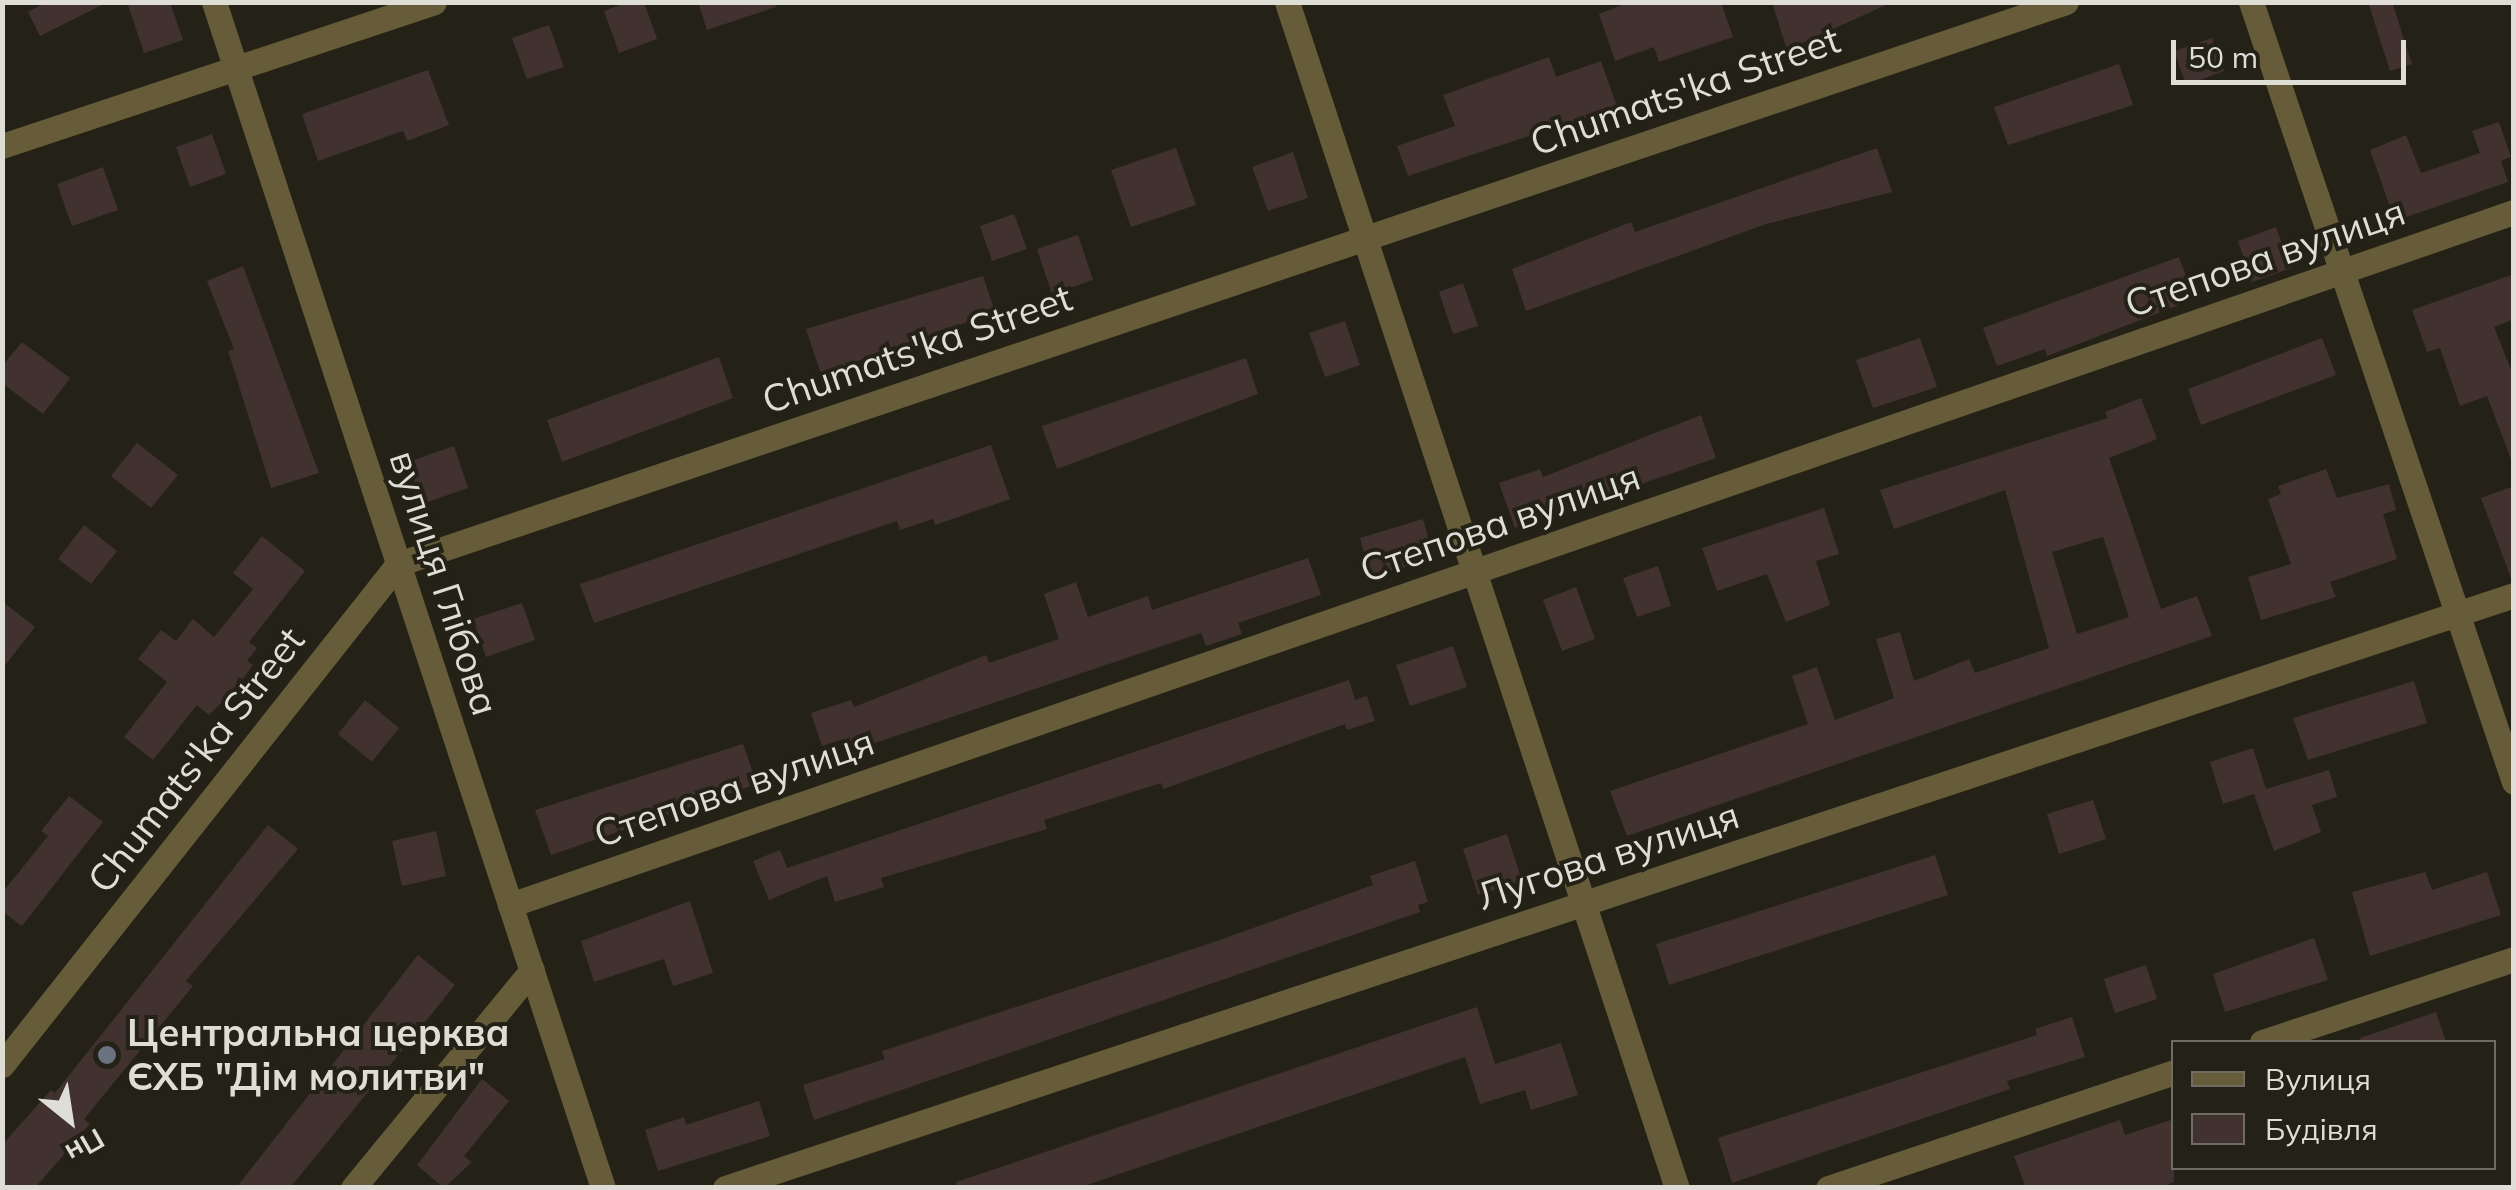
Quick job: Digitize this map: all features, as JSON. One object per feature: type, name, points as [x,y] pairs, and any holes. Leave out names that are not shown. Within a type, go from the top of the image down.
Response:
[{"type":"street","name":"вулиця Глібова","points":[[214,2],[603,1188]]},
{"type":"street","points":[[2,146],[434,2]]},
{"type":"street","points":[[1286,2],[1677,1188]]},
{"type":"street","name":"Chumats'ka Street","points":[[2,1064],[398,564],[2066,2]]},
{"type":"street","points":[[2251,2],[2514,782]]},
{"type":"street","name":"Степова вулиця","points":[[510,905],[2514,212]]},
{"type":"street","name":"Лугова вулиця","points":[[726,1188],[2514,595]]},
{"type":"street","points":[[2268,1040],[2514,958]]},
{"type":"street","points":[[353,1188],[532,970]]},
{"type":"street","points":[[1828,1188],[2171,1073]]},
{"type":"building","points":[[47,2],[108,2],[40,36],[28,12]]},
{"type":"building","points":[[127,2],[170,2],[183,40],[144,53]]},
{"type":"building","points":[[628,2],[644,2],[657,39],[619,53],[604,11]]},
{"type":"building","points":[[698,2],[776,2],[776,7],[707,30]]},
{"type":"building","points":[[1629,2],[1721,2],[1733,37],[1659,62],[1654,47],[1615,61],[1599,14]]},
{"type":"building","points":[[1772,2],[1888,2],[1888,4],[1787,50]]},
{"type":"building","points":[[2368,2],[2392,2],[2412,64],[2390,71]]},
{"type":"building","points":[[549,25],[564,67],[527,79],[512,38]]},
{"type":"building","points":[[2212,38],[2224,71],[2186,85],[2174,51]]},
{"type":"building","points":[[1549,57],[1556,77],[1601,61],[1617,107],[1408,176],[1397,146],[1455,126],[1443,95]]},
{"type":"building","points":[[2119,64],[2133,105],[2008,145],[1994,107]]},
{"type":"building","points":[[428,70],[449,125],[407,141],[403,131],[318,161],[302,114]]},
{"type":"building","points":[[2499,122],[2511,157],[2501,161],[2508,182],[2395,221],[2370,150],[2406,135],[2421,173],[2480,153],[2472,131]]},
{"type":"building","points":[[212,134],[226,174],[190,187],[176,147]]},
{"type":"building","points":[[1176,148],[1196,205],[1131,227],[1111,170]]},
{"type":"building","points":[[1877,148],[1892,192],[1766,224],[1526,311],[1512,269],[1631,222],[1635,232]]},
{"type":"building","points":[[1293,152],[1308,198],[1268,211],[1252,167]]},
{"type":"building","points":[[103,167],[118,210],[72,226],[57,184]]},
{"type":"building","points":[[1014,214],[1027,249],[992,261],[980,226]]},
{"type":"building","points":[[2276,227],[2291,268],[2252,282],[2238,241]]},
{"type":"building","points":[[1078,235],[1093,280],[1052,294],[1037,249]]},
{"type":"building","points":[[2179,257],[2195,299],[2047,356],[2045,349],[1997,366],[1983,328]]},
{"type":"building","points":[[243,266],[319,473],[271,488],[228,351],[234,349],[207,281]]},
{"type":"building","points":[[2514,274],[2514,319],[2494,327],[2514,377],[2511,459],[2487,396],[2460,406],[2440,348],[2427,352],[2412,310]]},
{"type":"building","points":[[983,276],[995,312],[821,374],[806,329]]},
{"type":"building","points":[[1463,283],[1478,326],[1453,334],[1439,292]]},
{"type":"building","points":[[1345,321],[1360,365],[1325,377],[1309,333]]},
{"type":"building","points":[[1920,338],[1937,387],[1873,408],[1856,360]]},
{"type":"building","points":[[2322,338],[2336,375],[2201,425],[2188,389]]},
{"type":"building","points":[[22,342],[70,378],[43,414],[2,383],[2,366]]},
{"type":"building","points":[[719,357],[733,398],[562,462],[547,420]]},
{"type":"building","points":[[1246,358],[1258,394],[1057,469],[1042,426]]},
{"type":"building","points":[[2141,398],[2157,439],[2109,458],[2161,609],[2197,596],[2212,636],[1627,836],[1610,791],[1808,724],[1792,676],[1817,667],[1835,720],[1894,698],[1876,639],[1900,632],[1914,681],[1969,659],[1975,673],[2049,648],[2005,490],[1894,529],[1880,490],[2108,418],[2105,412]],"holes":[[[2103,537],[2129,617],[2077,634],[2052,552]]]},
{"type":"building","points":[[1701,415],[1716,458],[1515,528],[1499,483],[1540,469],[1543,477]]},
{"type":"building","points":[[137,443],[178,475],[151,508],[111,476]]},
{"type":"building","points":[[991,445],[1010,499],[935,525],[933,519],[900,530],[897,521],[594,623],[580,584]]},
{"type":"building","points":[[454,446],[468,488],[422,504],[408,462]]},
{"type":"building","points":[[2326,469],[2337,498],[2389,484],[2396,510],[2383,514],[2397,559],[2330,582],[2336,597],[2261,620],[2248,577],[2291,564],[2268,499],[2281,494],[2278,486]]},
{"type":"building","points":[[2514,486],[2514,577],[2511,578],[2481,498]]},
{"type":"building","points":[[1824,508],[1839,554],[1816,561],[1830,605],[1786,622],[1767,574],[1717,591],[1702,548]]},
{"type":"building","points":[[1423,519],[1434,559],[1371,577],[1360,538]]},
{"type":"building","points":[[84,525],[117,551],[91,584],[58,559]]},
{"type":"building","points":[[262,536],[305,571],[249,642],[257,648],[247,661],[253,665],[236,688],[209,715],[197,705],[153,760],[124,737],[167,682],[138,659],[161,630],[176,641],[193,619],[214,637],[253,589],[233,573]]},
{"type":"building","points":[[1308,558],[1321,595],[1238,623],[1242,634],[1206,646],[1201,633],[848,752],[844,739],[822,746],[811,713],[851,700],[854,707],[986,655],[989,663],[1059,639],[1044,594],[1076,582],[1088,617],[1148,596],[1152,610]]},
{"type":"building","points":[[1658,566],[1671,606],[1637,617],[1623,578]]},
{"type":"building","points":[[1576,587],[1595,639],[1562,651],[1543,600]]},
{"type":"building","points":[[2,601],[35,627],[2,669]]},
{"type":"building","points":[[522,603],[535,640],[486,657],[473,619]]},
{"type":"building","points":[[1453,646],[1467,687],[1410,706],[1396,665]]},
{"type":"building","points":[[1349,680],[1355,700],[1367,696],[1375,721],[1347,730],[1345,724],[1163,789],[1161,783],[1044,820],[1047,829],[881,878],[884,887],[835,902],[827,876],[769,900],[753,861],[780,850],[787,868]]},
{"type":"building","points":[[2414,681],[2427,723],[2308,760],[2293,718]]},
{"type":"building","points":[[365,700],[399,728],[372,762],[338,734]]},
{"type":"building","points":[[743,744],[757,784],[551,855],[535,810]]},
{"type":"building","points":[[2253,748],[2266,789],[2329,770],[2337,797],[2312,805],[2321,832],[2274,851],[2254,794],[2223,804],[2210,762]]},
{"type":"building","points":[[69,796],[103,822],[22,926],[2,911],[2,893],[48,836],[41,831]]},
{"type":"building","points":[[2093,800],[2106,839],[2059,854],[2047,814]]},
{"type":"building","points":[[268,825],[298,849],[186,981],[193,986],[84,1119],[90,1124],[35,1188],[2,1188],[2,1145],[51,1090],[55,1093]]},
{"type":"building","points":[[436,831],[446,876],[402,886],[392,841]]},
{"type":"building","points":[[1507,834],[1522,881],[1478,895],[1463,849]]},
{"type":"building","points":[[1935,855],[1948,895],[1669,985],[1656,944]]},
{"type":"building","points":[[1415,861],[1428,902],[1418,905],[1420,912],[814,1120],[803,1085],[885,1059],[882,1051],[1214,942],[1373,885],[1370,876]]},
{"type":"building","points":[[2425,872],[2432,890],[2487,872],[2501,915],[2370,956],[2352,892]]},
{"type":"building","points":[[690,901],[713,973],[673,986],[664,959],[594,982],[581,941]]},
{"type":"building","points":[[2314,938],[2328,980],[2225,1012],[2213,974]]},
{"type":"building","points":[[418,955],[455,985],[290,1188],[236,1188]]},
{"type":"building","points":[[2146,965],[2157,999],[2115,1013],[2104,979]]},
{"type":"building","points":[[1477,1007],[1495,1064],[1561,1043],[1578,1095],[1531,1110],[1525,1090],[1480,1104],[1465,1057],[1078,1188],[957,1188],[956,1182]]},
{"type":"building","points":[[2436,1012],[2445,1040],[2360,1040]]},
{"type":"building","points":[[2072,1017],[2085,1057],[2007,1081],[2010,1089],[1732,1183],[1718,1138],[2037,1035],[2035,1029]]},
{"type":"building","points":[[482,1079],[509,1101],[464,1156],[472,1162],[444,1188],[417,1165]]},
{"type":"building","points":[[759,1101],[770,1136],[658,1171],[645,1130],[684,1117],[686,1125]]},
{"type":"building","points":[[2120,1120],[2125,1135],[2171,1120],[2174,1182],[2158,1188],[2026,1188],[2014,1156]]},
{"type":"place","name":"Центральна церква ЄХБ \"Дім молитви\"","points":[[107,1055]]}]
